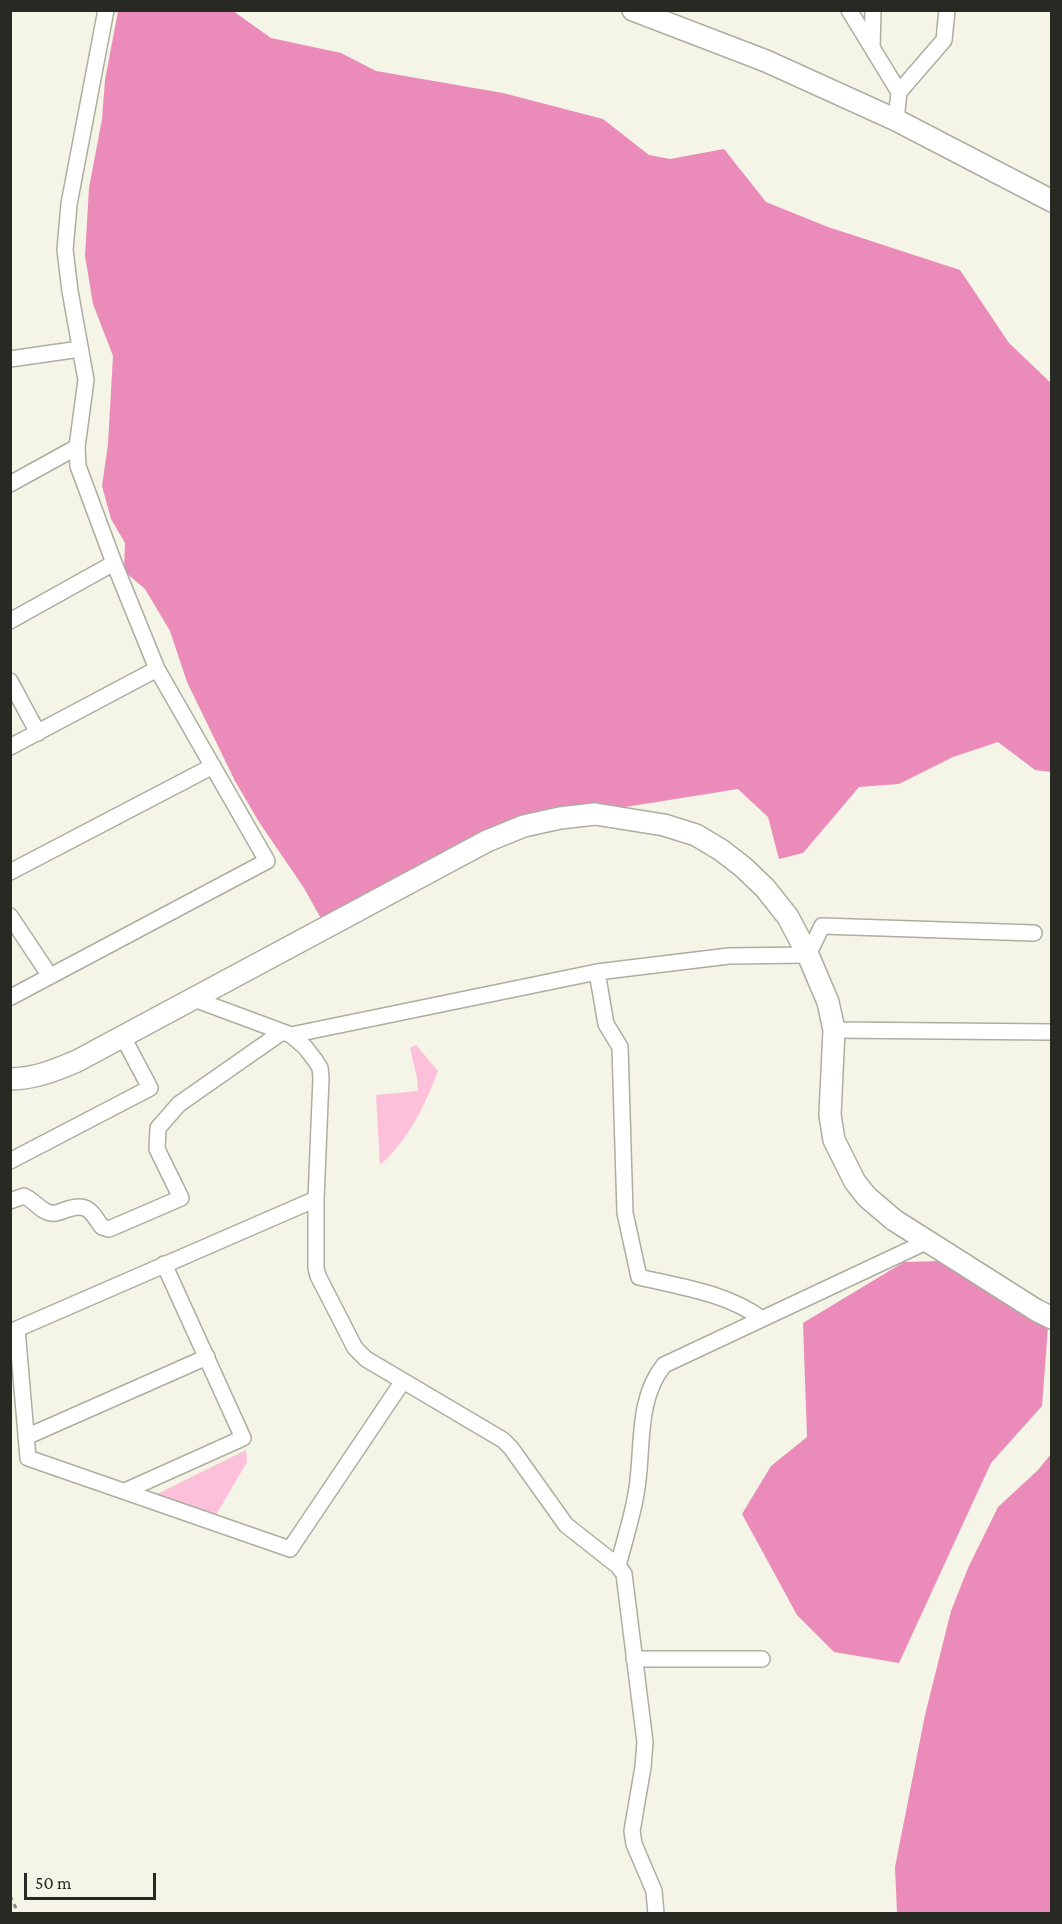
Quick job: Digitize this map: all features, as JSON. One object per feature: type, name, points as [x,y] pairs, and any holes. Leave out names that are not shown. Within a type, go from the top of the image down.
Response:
[{"type":"street","points":[[11,997],[267,861],[158,669],[114,563],[78,466],[77,447],[86,380],[65,250],[69,204],[106,10]]},
{"type":"street","points":[[633,10],[766,61],[896,120],[1052,201]]},
{"type":"street","points":[[849,10],[899,92]]},
{"type":"street","points":[[872,48],[873,10]]},
{"type":"street","points":[[896,120],[899,92],[944,40],[947,10]]},
{"type":"street","points":[[10,359],[80,349]]},
{"type":"street","points":[[10,484],[77,447]]},
{"type":"street","points":[[10,621],[114,563]]},
{"type":"street","points":[[10,747],[158,669]]},
{"type":"street","points":[[10,681],[38,733]]},
{"type":"street","points":[[10,872],[213,766]]},
{"type":"street","points":[[10,1079],[31,1077],[55,1070],[194,999],[486,841],[524,826],[560,818],[595,814],[664,825],[696,835],[721,850],[765,888],[788,916],[828,1002],[834,1030],[830,1115],[834,1140],[850,1173],[867,1197],[894,1220],[1052,1318]]},
{"type":"street","points":[[10,916],[50,976]]},
{"type":"street","points":[[808,955],[822,926],[1034,933]]},
{"type":"street","points":[[10,1201],[24,1196],[47,1212],[55,1214],[77,1206],[85,1208],[90,1210],[102,1227],[109,1229],[181,1198],[157,1149],[158,1128],[179,1104],[287,1034],[597,972],[729,956],[808,955]]},
{"type":"street","points":[[597,972],[606,1024],[620,1047],[625,1213],[639,1277],[719,1297],[748,1309],[762,1319]]},
{"type":"street","points":[[194,999],[287,1034],[305,1047],[320,1068],[316,1268],[355,1348],[366,1359],[503,1440],[566,1525],[618,1566],[624,1574],[645,1742],[632,1830],[634,1844],[654,1892],[656,1914]]},
{"type":"street","points":[[834,1030],[1052,1032]]},
{"type":"street","points":[[10,1161],[150,1088],[123,1036]]},
{"type":"street","points":[[316,1199],[17,1329],[28,1458],[290,1549],[403,1381]]},
{"type":"street","points":[[618,1566],[637,1494],[642,1430],[648,1398],[656,1375],[664,1365],[928,1241]]},
{"type":"street","points":[[125,1491],[243,1438],[164,1264]]},
{"type":"street","points":[[26,1437],[207,1357]]},
{"type":"street","points":[[634,1659],[762,1659]]},
{"type":"path","points":[[10,1896],[19,1914]]},
{"type":"shaded area","points":[[118,11],[233,11],[271,38],[341,53],[376,71],[503,93],[603,119],[649,155],[670,159],[724,149],[766,202],[828,227],[960,270],[1009,343],[1051,383],[1051,772],[1035,770],[998,742],[953,757],[899,784],[859,787],[803,853],[779,859],[768,817],[738,789],[569,816],[324,924],[304,888],[259,822],[235,781],[187,682],[170,631],[145,589],[124,571],[125,543],[111,519],[102,486],[108,444],[113,356],[93,304],[85,256],[89,188]]},
{"type":"shaded area","points":[[416,1045],[438,1071],[415,1122],[399,1145],[380,1165],[376,1095],[418,1091],[410,1048]]},
{"type":"shaded area","points":[[940,1261],[1048,1327],[1042,1406],[991,1463],[899,1663],[834,1652],[797,1615],[742,1514],[771,1466],[807,1437],[803,1323],[904,1262]]},
{"type":"shaded area","points":[[246,1450],[247,1462],[212,1522],[147,1499]]},
{"type":"shaded area","points":[[1051,1454],[1051,1913],[897,1913],[895,1867],[925,1715],[951,1611],[968,1568],[998,1507],[1038,1470]]}]
